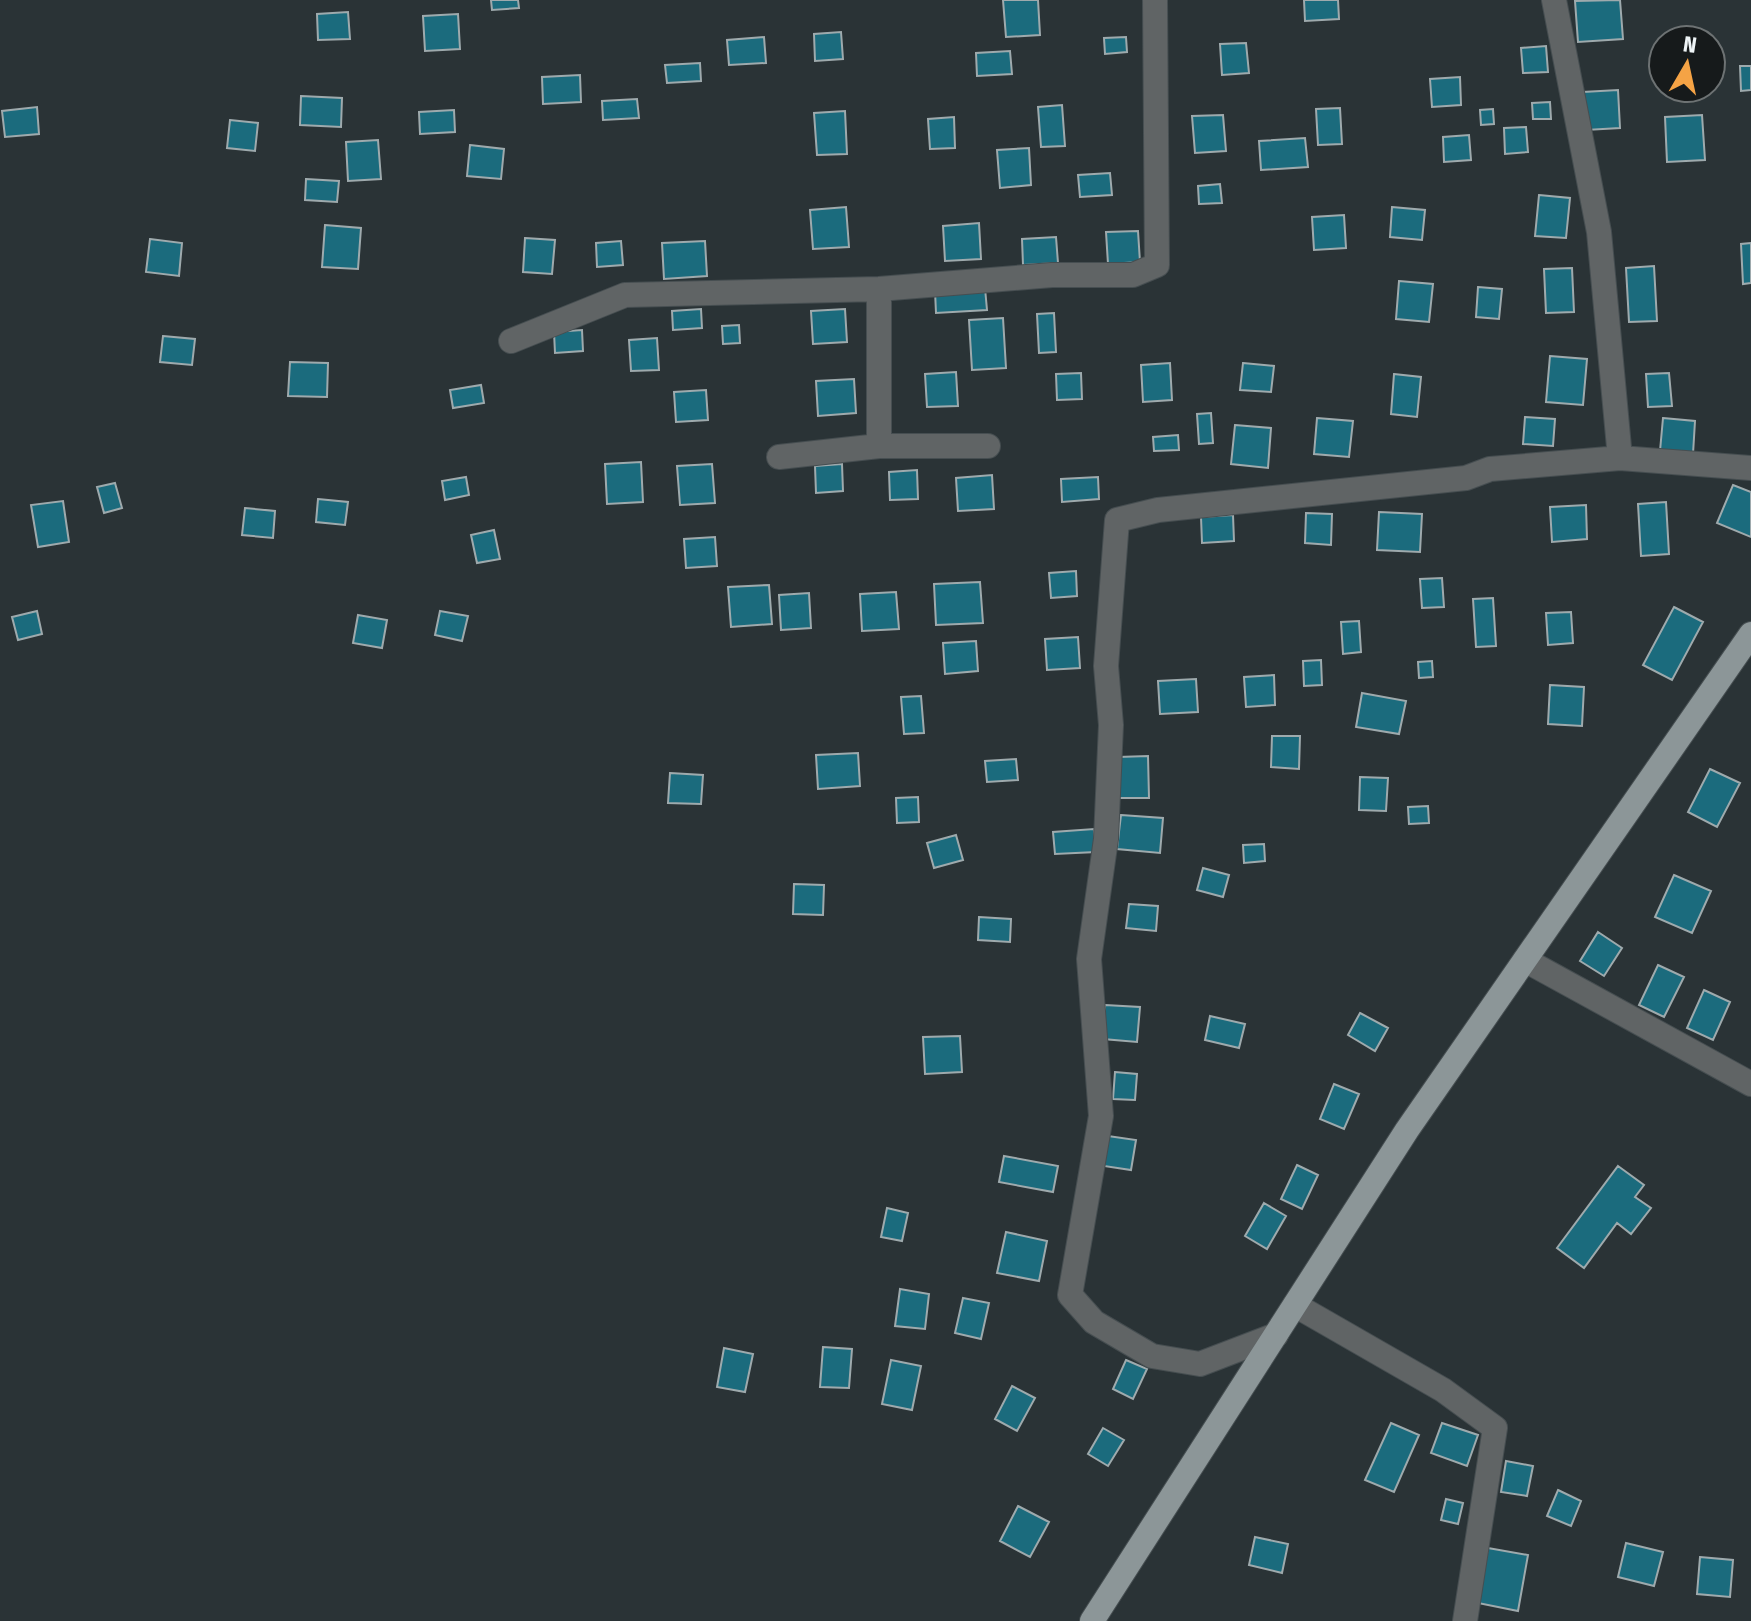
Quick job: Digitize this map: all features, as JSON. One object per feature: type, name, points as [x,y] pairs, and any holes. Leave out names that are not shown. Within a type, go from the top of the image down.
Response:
[{"type":"main road","points":[[1092,1621],[1407,1130],[1751,634]]},
{"type":"street","points":[[511,341],[625,295],[879,289],[1052,275],[1133,275],[1157,265],[1155,0]]},
{"type":"street","points":[[1554,0],[1599,232],[1620,458]]},
{"type":"street","points":[[879,289],[879,446]]},
{"type":"street","points":[[779,457],[879,446],[988,446]]},
{"type":"street","points":[[1276,1335],[1200,1364],[1152,1356],[1094,1322],[1070,1295],[1101,1116],[1089,959],[1106,839],[1111,725],[1106,666],[1117,520],[1158,510],[1466,478],[1490,469],[1620,458],[1751,468]]},
{"type":"street","points":[[1525,960],[1751,1084]]},
{"type":"street","points":[[1295,1305],[1443,1390],[1495,1428],[1465,1621]]},
{"type":"building","points":[[491,0],[518,0],[519,8],[492,10]]},
{"type":"building","points":[[1003,0],[1038,0],[1040,35],[1006,37]]},
{"type":"building","points":[[1304,0],[1338,0],[1339,19],[1305,21]]},
{"type":"building","points":[[1620,0],[1623,39],[1578,42],[1575,1]]},
{"type":"building","points":[[348,12],[350,39],[318,40],[317,14]]},
{"type":"building","points":[[458,14],[460,49],[425,51],[423,16]]},
{"type":"building","points":[[841,32],[843,59],[815,61],[814,34]]},
{"type":"building","points":[[764,37],[766,63],[729,65],[727,40]]},
{"type":"building","points":[[1126,37],[1127,52],[1105,54],[1104,38]]},
{"type":"building","points":[[1246,43],[1249,73],[1222,75],[1220,44]]},
{"type":"building","points":[[1546,46],[1548,72],[1523,73],[1521,48]]},
{"type":"building","points":[[1010,51],[1012,74],[977,76],[976,53]]},
{"type":"building","points":[[700,63],[701,81],[667,83],[665,65]]},
{"type":"building","points":[[1740,66],[1751,66],[1751,90],[1741,91]]},
{"type":"building","points":[[580,75],[581,102],[543,104],[542,77]]},
{"type":"building","points":[[1460,77],[1461,105],[1432,107],[1430,79]]},
{"type":"building","points":[[1618,90],[1620,128],[1586,130],[1583,92]]},
{"type":"building","points":[[301,96],[342,98],[341,127],[300,125]]},
{"type":"building","points":[[637,99],[639,118],[603,120],[602,101]]},
{"type":"building","points":[[1550,102],[1551,119],[1533,119],[1532,103]]},
{"type":"building","points":[[1062,105],[1065,146],[1041,147],[1038,107]]},
{"type":"building","points":[[37,107],[39,134],[5,137],[2,111]]},
{"type":"building","points":[[1340,108],[1342,144],[1318,145],[1316,109]]},
{"type":"building","points":[[1493,109],[1494,124],[1481,125],[1480,110]]},
{"type":"building","points":[[454,110],[455,132],[420,134],[419,112]]},
{"type":"building","points":[[845,111],[847,154],[817,155],[814,113]]},
{"type":"building","points":[[1223,115],[1226,151],[1195,153],[1192,116]]},
{"type":"building","points":[[1702,115],[1705,160],[1667,162],[1665,117]]},
{"type":"building","points":[[954,117],[955,148],[930,149],[928,119]]},
{"type":"building","points":[[230,120],[258,123],[255,151],[227,148]]},
{"type":"building","points":[[1526,127],[1528,152],[1505,154],[1504,128]]},
{"type":"building","points":[[1469,135],[1471,160],[1444,162],[1443,137]]},
{"type":"building","points":[[1305,138],[1308,167],[1261,170],[1259,141]]},
{"type":"building","points":[[378,140],[381,179],[348,181],[346,142]]},
{"type":"building","points":[[470,145],[504,149],[501,179],[467,176]]},
{"type":"building","points":[[1029,148],[1031,185],[1000,188],[997,150]]},
{"type":"building","points":[[1110,173],[1112,195],[1080,197],[1078,175]]},
{"type":"building","points":[[306,179],[339,181],[337,202],[305,200]]},
{"type":"building","points":[[1220,184],[1222,203],[1199,204],[1198,186]]},
{"type":"building","points":[[1539,195],[1570,198],[1566,238],[1535,236]]},
{"type":"building","points":[[846,207],[849,247],[813,249],[810,210]]},
{"type":"building","points":[[1392,207],[1425,210],[1422,240],[1390,237]]},
{"type":"building","points":[[1344,215],[1346,248],[1314,250],[1312,217]]},
{"type":"building","points":[[979,223],[981,259],[945,261],[943,226]]},
{"type":"building","points":[[325,225],[361,228],[358,269],[322,267]]},
{"type":"building","points":[[1138,231],[1140,262],[1108,264],[1106,232]]},
{"type":"building","points":[[1056,237],[1058,263],[1023,265],[1022,239]]},
{"type":"building","points":[[525,238],[555,240],[552,274],[523,272]]},
{"type":"building","points":[[150,239],[182,243],[179,276],[146,272]]},
{"type":"building","points":[[621,241],[623,265],[597,267],[596,243]]},
{"type":"building","points":[[705,241],[707,276],[664,279],[662,243]]},
{"type":"building","points":[[1751,243],[1751,283],[1743,284],[1741,244]]},
{"type":"building","points":[[1654,266],[1657,321],[1629,322],[1626,268]]},
{"type":"building","points":[[1572,268],[1574,312],[1546,313],[1544,269]]},
{"type":"building","points":[[1399,281],[1433,284],[1429,322],[1396,319]]},
{"type":"building","points":[[1478,287],[1502,289],[1499,319],[1476,317]]},
{"type":"building","points":[[985,288],[987,310],[936,313],[935,291]]},
{"type":"building","points":[[701,309],[702,328],[673,330],[672,311]]},
{"type":"building","points":[[845,309],[847,342],[813,344],[811,311]]},
{"type":"building","points":[[1054,313],[1056,352],[1039,353],[1037,314]]},
{"type":"building","points":[[1003,318],[1006,368],[972,370],[969,320]]},
{"type":"building","points":[[739,325],[740,343],[723,344],[722,326]]},
{"type":"building","points":[[582,330],[583,351],[555,353],[554,332]]},
{"type":"building","points":[[163,336],[195,339],[192,365],[160,362]]},
{"type":"building","points":[[657,338],[659,370],[631,371],[629,340]]},
{"type":"building","points":[[1550,356],[1587,359],[1583,405],[1546,402]]},
{"type":"building","points":[[290,362],[328,363],[327,397],[288,396]]},
{"type":"building","points":[[1170,363],[1172,400],[1143,402],[1141,365]]},
{"type":"building","points":[[1243,363],[1274,366],[1271,392],[1240,390]]},
{"type":"building","points":[[956,372],[958,406],[927,407],[925,374]]},
{"type":"building","points":[[1081,373],[1082,399],[1057,400],[1056,374]]},
{"type":"building","points":[[1669,373],[1672,406],[1648,407],[1646,374]]},
{"type":"building","points":[[1394,374],[1421,377],[1417,417],[1391,414]]},
{"type":"building","points":[[854,379],[856,413],[818,416],[816,381]]},
{"type":"building","points":[[481,385],[484,403],[453,408],[450,390]]},
{"type":"building","points":[[706,390],[708,420],[676,422],[674,392]]},
{"type":"building","points":[[1211,413],[1213,443],[1199,444],[1197,414]]},
{"type":"building","points":[[1525,417],[1555,419],[1553,446],[1523,444]]},
{"type":"building","points":[[1317,418],[1353,421],[1349,457],[1314,454]]},
{"type":"building","points":[[1663,418],[1695,421],[1693,454],[1660,451]]},
{"type":"building","points":[[1235,425],[1271,428],[1268,468],[1231,464]]},
{"type":"building","points":[[1178,435],[1179,450],[1154,451],[1153,437]]},
{"type":"building","points":[[641,462],[643,502],[607,504],[605,464]]},
{"type":"building","points":[[712,464],[715,503],[680,505],[677,466]]},
{"type":"building","points":[[842,464],[843,491],[816,493],[815,466]]},
{"type":"building","points":[[917,470],[918,499],[890,500],[889,472]]},
{"type":"building","points":[[992,475],[994,509],[958,511],[956,478]]},
{"type":"building","points":[[466,477],[469,495],[445,500],[442,481]]},
{"type":"building","points":[[1098,477],[1099,499],[1062,502],[1061,479]]},
{"type":"building","points":[[115,483],[122,508],[104,513],[97,487]]},
{"type":"building","points":[[1733,485],[1751,492],[1751,537],[1717,523]]},
{"type":"building","points":[[318,499],[348,502],[345,525],[316,522]]},
{"type":"building","points":[[63,501],[69,542],[38,547],[31,505]]},
{"type":"building","points":[[1666,502],[1669,554],[1641,556],[1638,504]]},
{"type":"building","points":[[1586,505],[1587,539],[1552,542],[1550,507]]},
{"type":"building","points":[[245,508],[275,511],[273,538],[242,535]]},
{"type":"building","points":[[1379,512],[1422,514],[1420,552],[1377,550]]},
{"type":"building","points":[[1306,513],[1332,514],[1331,545],[1305,543]]},
{"type":"building","points":[[1233,515],[1234,541],[1202,543],[1201,517]]},
{"type":"building","points":[[494,530],[500,559],[477,563],[471,535]]},
{"type":"building","points":[[715,537],[717,566],[686,568],[684,539]]},
{"type":"building","points":[[1076,571],[1077,596],[1051,598],[1049,573]]},
{"type":"building","points":[[1442,578],[1444,607],[1422,608],[1420,579]]},
{"type":"building","points":[[980,582],[983,623],[936,625],[934,584]]},
{"type":"building","points":[[769,585],[772,624],[731,627],[728,587]]},
{"type":"building","points":[[896,592],[899,629],[862,631],[860,594]]},
{"type":"building","points":[[809,593],[811,628],[781,630],[779,595]]},
{"type":"building","points":[[1493,598],[1496,646],[1476,647],[1473,599]]},
{"type":"building","points":[[1674,607],[1703,622],[1672,680],[1643,665]]},
{"type":"building","points":[[37,611],[42,634],[18,640],[12,617]]},
{"type":"building","points":[[440,611],[468,616],[462,641],[435,635]]},
{"type":"building","points":[[1571,612],[1573,643],[1548,645],[1546,613]]},
{"type":"building","points":[[358,615],[387,620],[382,648],[353,643]]},
{"type":"building","points":[[1359,621],[1361,652],[1343,654],[1341,622]]},
{"type":"building","points":[[1078,637],[1080,668],[1047,670],[1045,639]]},
{"type":"building","points":[[976,641],[978,671],[945,674],[943,643]]},
{"type":"building","points":[[1321,660],[1322,685],[1304,686],[1303,661]]},
{"type":"building","points":[[1432,661],[1433,677],[1419,678],[1418,662]]},
{"type":"building","points":[[1274,675],[1275,705],[1246,707],[1244,677]]},
{"type":"building","points":[[1196,679],[1198,712],[1160,714],[1158,681]]},
{"type":"building","points":[[1550,685],[1584,687],[1582,726],[1548,724]]},
{"type":"building","points":[[1362,693],[1406,701],[1399,734],[1356,727]]},
{"type":"building","points":[[921,696],[924,733],[904,734],[901,697]]},
{"type":"building","points":[[1272,736],[1300,736],[1299,769],[1271,767]]},
{"type":"building","points":[[858,753],[860,786],[818,789],[816,755]]},
{"type":"building","points":[[1148,756],[1149,798],[1119,798],[1118,757]]},
{"type":"building","points":[[1016,759],[1018,780],[987,782],[985,761]]},
{"type":"building","points":[[1710,769],[1740,783],[1717,827],[1688,812]]},
{"type":"building","points":[[670,773],[703,775],[701,804],[668,803]]},
{"type":"building","points":[[1360,777],[1388,778],[1386,811],[1359,810]]},
{"type":"building","points":[[918,797],[919,822],[897,823],[896,798]]},
{"type":"building","points":[[1428,806],[1429,823],[1409,824],[1408,807]]},
{"type":"building","points":[[1121,815],[1163,818],[1160,853],[1117,849]]},
{"type":"building","points":[[1094,829],[1096,852],[1055,854],[1053,832]]},
{"type":"building","points":[[956,835],[963,860],[934,868],[927,843]]},
{"type":"building","points":[[1264,844],[1265,861],[1244,863],[1243,845]]},
{"type":"building","points":[[1203,868],[1229,875],[1223,897],[1197,890]]},
{"type":"building","points":[[1674,875],[1711,891],[1692,933],[1655,917]]},
{"type":"building","points":[[794,884],[824,885],[823,915],[793,914]]},
{"type":"building","points":[[1129,904],[1158,906],[1156,931],[1126,928]]},
{"type":"building","points":[[979,917],[1011,919],[1010,942],[978,940]]},
{"type":"building","points":[[1598,932],[1622,948],[1604,976],[1580,961]]},
{"type":"building","points":[[1658,965],[1684,977],[1664,1017],[1639,1005]]},
{"type":"building","points":[[1704,990],[1730,1002],[1713,1040],[1687,1028]]},
{"type":"building","points":[[1105,1005],[1140,1007],[1137,1042],[1103,1039]]},
{"type":"building","points":[[1360,1013],[1388,1028],[1375,1051],[1348,1035]]},
{"type":"building","points":[[1210,1016],[1245,1024],[1239,1048],[1205,1040]]},
{"type":"building","points":[[960,1036],[962,1072],[925,1074],[923,1037]]},
{"type":"building","points":[[1115,1072],[1137,1074],[1135,1100],[1113,1099]]},
{"type":"building","points":[[1334,1084],[1359,1094],[1344,1129],[1320,1119]]},
{"type":"building","points":[[1108,1136],[1136,1140],[1131,1170],[1104,1166]]},
{"type":"building","points":[[1004,1156],[1058,1166],[1053,1192],[999,1182]]},
{"type":"building","points":[[1297,1165],[1318,1175],[1302,1209],[1281,1199]]},
{"type":"building","points":[[1618,1166],[1644,1185],[1635,1197],[1651,1208],[1631,1234],[1617,1223],[1584,1268],[1557,1248]]},
{"type":"building","points":[[1264,1203],[1286,1216],[1267,1249],[1245,1236]]},
{"type":"building","points":[[887,1208],[908,1213],[902,1241],[881,1237]]},
{"type":"building","points":[[1006,1232],[1047,1241],[1039,1281],[997,1273]]},
{"type":"building","points":[[900,1289],[929,1294],[925,1329],[895,1326]]},
{"type":"building","points":[[963,1298],[989,1303],[981,1339],[955,1333]]},
{"type":"building","points":[[823,1347],[852,1349],[849,1388],[820,1387]]},
{"type":"building","points":[[724,1348],[753,1354],[745,1392],[717,1387]]},
{"type":"building","points":[[891,1360],[921,1366],[912,1410],[882,1404]]},
{"type":"building","points":[[1126,1360],[1147,1369],[1133,1399],[1113,1389]]},
{"type":"building","points":[[1012,1386],[1035,1398],[1017,1431],[995,1419]]},
{"type":"building","points":[[1391,1423],[1419,1435],[1394,1492],[1365,1480]]},
{"type":"building","points":[[1442,1423],[1478,1435],[1467,1466],[1431,1453]]},
{"type":"building","points":[[1103,1428],[1124,1440],[1108,1466],[1088,1454]]},
{"type":"building","points":[[1506,1461],[1533,1466],[1527,1496],[1501,1492]]},
{"type":"building","points":[[1558,1490],[1581,1501],[1571,1526],[1547,1516]]},
{"type":"building","points":[[1446,1499],[1463,1503],[1458,1524],[1441,1520]]},
{"type":"building","points":[[1018,1506],[1049,1522],[1030,1557],[1000,1541]]},
{"type":"building","points":[[1255,1537],[1288,1544],[1282,1573],[1249,1565]]},
{"type":"building","points":[[1626,1543],[1663,1552],[1654,1586],[1618,1577]]},
{"type":"building","points":[[1488,1548],[1528,1555],[1518,1611],[1478,1603]]},
{"type":"building","points":[[1700,1557],[1733,1560],[1730,1597],[1697,1594]]}]
